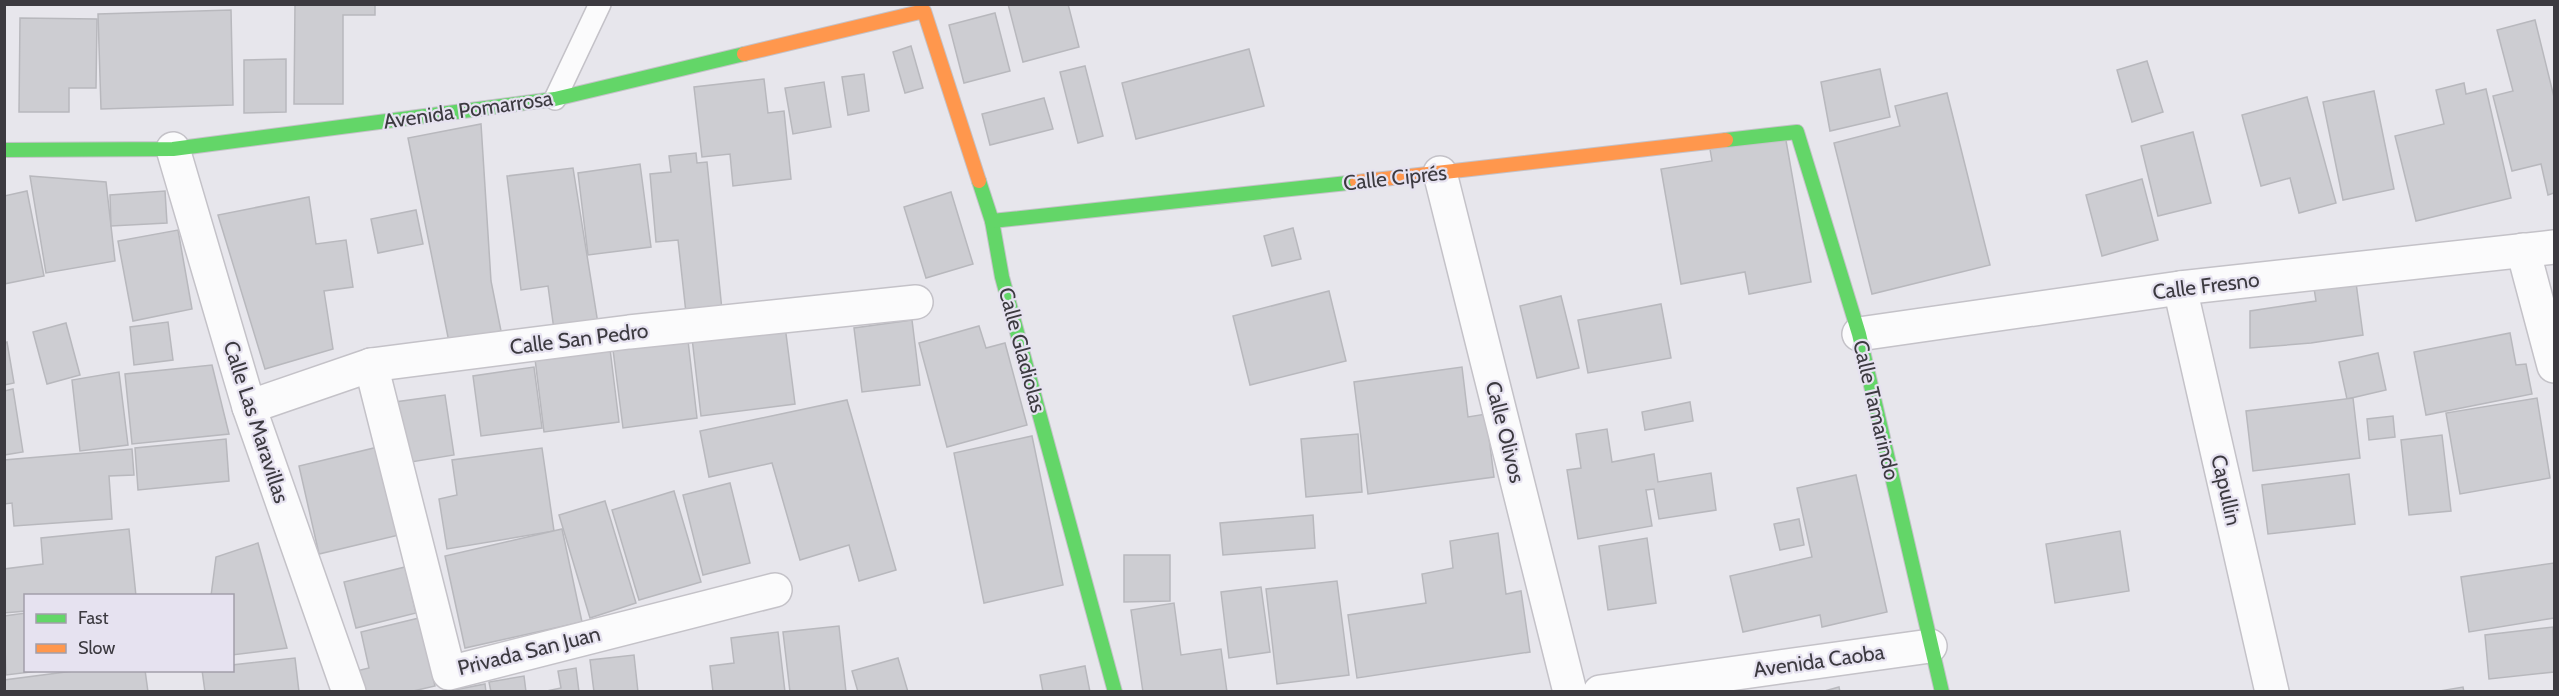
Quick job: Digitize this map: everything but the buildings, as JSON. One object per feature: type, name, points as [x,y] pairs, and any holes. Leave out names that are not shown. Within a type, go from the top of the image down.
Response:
[{"type":"street","name":"Avenida Pomarrosa","points":[[4,150],[173,149],[555,99],[924,11]]},
{"type":"street","name":"Calle Gladiolas","points":[[924,11],[992,221],[1005,288],[1115,692]]},
{"type":"street","name":"Calle Ciprés","points":[[992,221],[1797,132]]},
{"type":"street","name":"Calle Tamarindo","points":[[1797,132],[1859,334],[1942,692]]},
{"type":"street","name":"Calle Las Maravillas","points":[[173,149],[249,407],[349,692]]},
{"type":"street","name":"Calle Olivos","points":[[1440,173],[1570,692]]},
{"type":"street","name":"Calle Fresno","points":[[1859,334],[2180,288],[2554,247]]},
{"type":"street","points":[[2523,249],[2554,366]]},
{"type":"street","name":"Capullin","points":[[2180,288],[2272,692]]},
{"type":"street","name":"Calle San Pedro","points":[[249,407],[370,365],[629,332],[916,302]]},
{"type":"street","name":"Privada San Juan","points":[[370,365],[449,672],[775,590]]},
{"type":"street","name":"Avenida Caoba","points":[[1600,692],[1930,646]]},
{"type":"lane","points":[[555,99],[600,4]]},
{"type":"traffic: fast","points":[[4,150],[173,149],[555,99],[744,54]]},
{"type":"traffic: fast","points":[[1726,140],[1797,132],[1859,334],[1942,692]]},
{"type":"traffic: fast","points":[[979,181],[992,221],[1002,277],[1115,692]]},
{"type":"traffic: fast","points":[[992,221],[1357,182]]},
{"type":"traffic: slow","points":[[744,54],[924,11],[979,181]]},
{"type":"traffic: slow","points":[[1357,182],[1726,140]]}]
